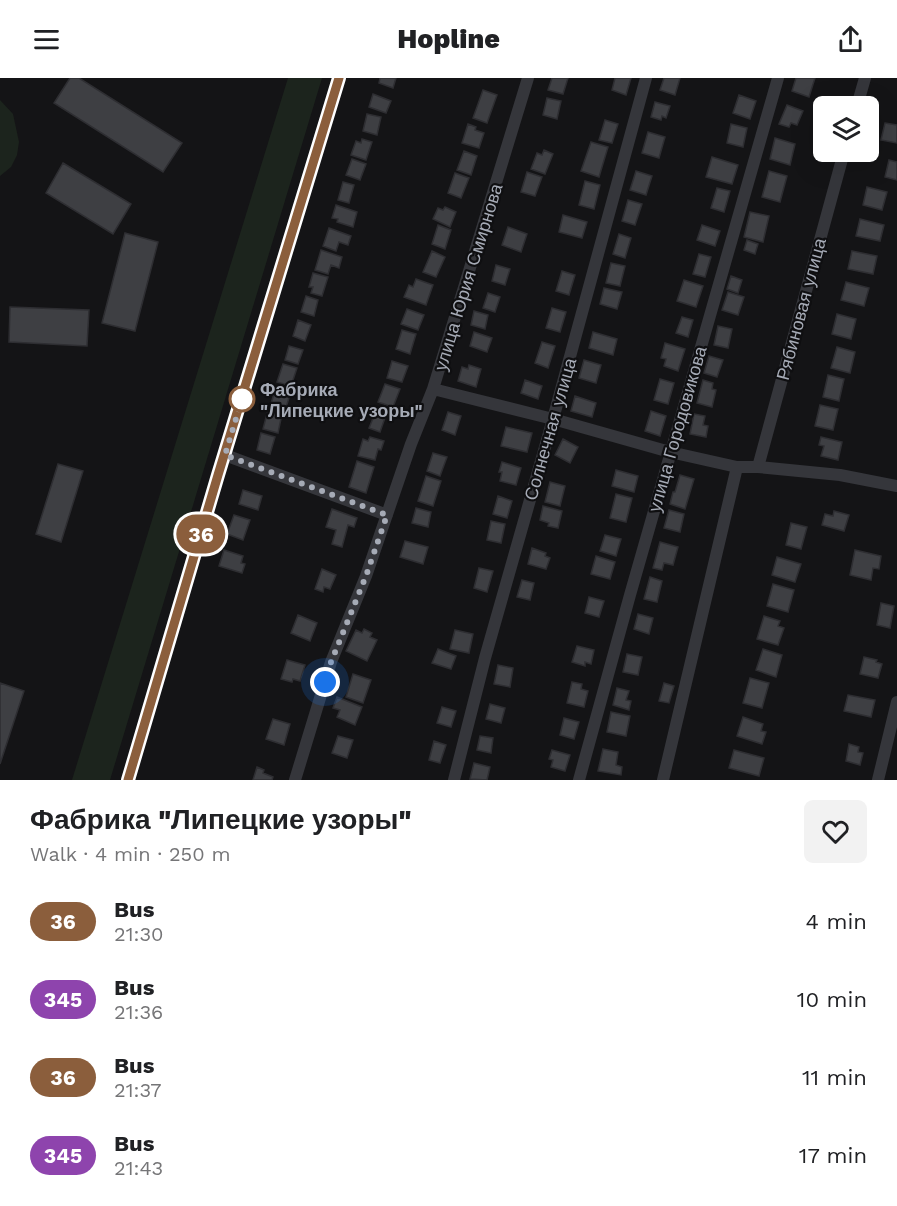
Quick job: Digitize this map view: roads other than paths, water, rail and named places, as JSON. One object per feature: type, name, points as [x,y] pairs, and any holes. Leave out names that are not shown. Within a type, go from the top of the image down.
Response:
[{"type":"street","points":[[128,780],[339,78]]},
{"type":"street","name":"улица Юрия Смирнова","points":[[295,780],[331,662],[366,576],[411,444],[433,390],[528,78]]},
{"type":"street","name":"Солнечная улица","points":[[454,780],[485,658],[646,78]]},
{"type":"street","name":"улица Городовикова","points":[[579,780],[670,452],[778,78]]},
{"type":"street","points":[[860,96],[865,78]]},
{"type":"street","name":"Рябиновая улица","points":[[758,467],[841,162]]},
{"type":"street","points":[[433,390],[553,419],[670,452],[737,467],[840,475],[897,486]]},
{"type":"street","points":[[225,455],[387,515]]},
{"type":"street","points":[[663,780],[737,467]]},
{"type":"street","points":[[878,780],[897,702]]},
{"type":"place","name":"Фабрика \"Липецкие узоры\"","points":[[242,399]]}]
